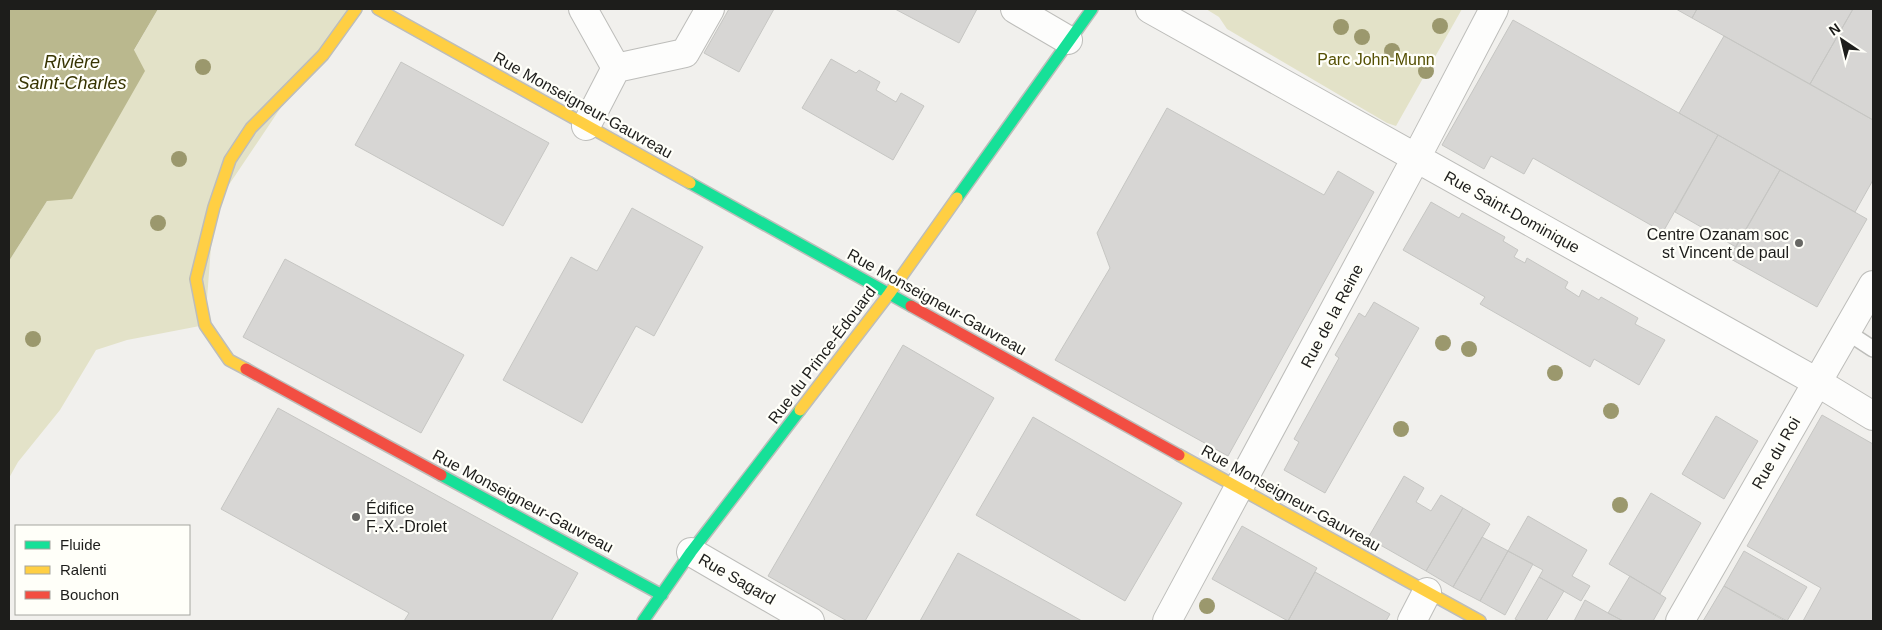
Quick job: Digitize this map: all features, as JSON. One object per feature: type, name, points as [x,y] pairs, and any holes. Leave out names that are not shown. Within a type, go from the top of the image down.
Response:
[{"type":"street","name":"Rue Monseigneur-Gauvreau","points":[[356,9],[322,55],[298,82],[251,128],[230,160],[214,207],[196,278],[205,325],[229,360],[662,595]]},
{"type":"street","name":"Rue Monseigneur-Gauvreau","points":[[378,9],[1480,621]]},
{"type":"street","points":[[583,9],[616,68]]},
{"type":"street","points":[[1015,9],[1068,40]]},
{"type":"street","name":"Rue du Prince-Édouard","points":[[643,621],[691,552],[889,294],[1068,40],[1092,9]]},
{"type":"street","name":"Rue Saint-Dominique","points":[[1150,9],[1816,382],[1873,416]]},
{"type":"street","name":"Rue de la Reine","points":[[1167,621],[1240,488],[1494,9]]},
{"type":"street","points":[[616,68],[685,53],[701,12]]},
{"type":"street","points":[[586,126],[616,68]]},
{"type":"street","name":"Rue du Roi","points":[[1680,621],[1873,285]]},
{"type":"street","name":"Rue Sagard","points":[[691,552],[810,621]]},
{"type":"street","points":[[1412,621],[1427,592]]},
{"type":"lane","points":[[1847,332],[1873,349]]},
{"type":"green space","points":[[158,9],[356,9],[298,82],[214,207],[205,325],[127,340],[96,350],[60,410],[18,462],[9,478],[9,261],[47,201]]},
{"type":"green space","name":"Parc John-Munn","points":[[1206,9],[1462,9],[1396,126],[1387,123],[1227,29],[1219,17]]},
{"type":"water","name":"Rivière Saint-Charles","points":[[9,9],[158,9],[134,50],[145,71],[72,199],[47,201],[9,261]]},
{"type":"building","points":[[729,9],[774,9],[739,72],[704,53]]},
{"type":"building","points":[[895,9],[977,9],[959,43]]},
{"type":"building","points":[[1676,9],[1697,9],[1692,18]]},
{"type":"building","points":[[1697,9],[1853,9],[1810,84],[1692,18]]},
{"type":"building","points":[[1853,9],[1873,9],[1873,120],[1810,84]]},
{"type":"building","points":[[1513,20],[1718,135],[1663,232],[1533,158],[1524,174],[1491,156],[1484,169],[1442,145]]},
{"type":"building","points":[[1724,36],[1873,120],[1873,180],[1855,212],[1679,113]]},
{"type":"building","points":[[831,59],[856,73],[859,70],[880,82],[876,90],[896,102],[901,93],[924,106],[893,160],[802,108]]},
{"type":"building","points":[[401,62],[549,143],[503,226],[355,145]]},
{"type":"building","points":[[1167,108],[1324,195],[1338,171],[1374,192],[1228,456],[1055,360],[1110,268],[1097,233]]},
{"type":"building","points":[[1718,135],[1780,170],[1736,247],[1675,212]]},
{"type":"building","points":[[1780,170],[1867,219],[1817,307],[1729,258]]},
{"type":"building","points":[[1431,202],[1459,218],[1462,213],[1505,237],[1503,241],[1518,250],[1514,257],[1525,263],[1527,258],[1568,282],[1565,288],[1579,297],[1582,290],[1599,300],[1601,297],[1638,318],[1635,324],[1665,340],[1639,385],[1594,359],[1590,367],[1480,304],[1485,297],[1403,250]]},
{"type":"building","points":[[632,208],[703,247],[654,336],[636,326],[582,423],[503,380],[571,257],[597,271]]},
{"type":"building","points":[[285,259],[464,355],[421,433],[243,337]]},
{"type":"building","points":[[1374,302],[1419,328],[1325,493],[1284,470],[1299,442],[1294,439],[1339,358],[1335,355],[1359,313],[1365,317]]},
{"type":"building","points":[[903,345],[994,398],[865,621],[847,621],[768,576]]},
{"type":"building","name":"Édifice F.-X.-Drolet","points":[[278,408],[578,573],[551,621],[404,621],[409,613],[221,509]]},
{"type":"building","points":[[1822,415],[1873,444],[1873,621],[1803,621],[1821,588],[1747,546]]},
{"type":"building","points":[[1716,416],[1758,441],[1724,499],[1682,474]]},
{"type":"building","points":[[1033,417],[1182,503],[1125,601],[976,515]]},
{"type":"building","points":[[1404,476],[1424,488],[1416,502],[1431,511],[1441,495],[1463,508],[1426,571],[1368,538]]},
{"type":"building","points":[[1651,493],[1701,523],[1660,594],[1609,564]]},
{"type":"building","points":[[1463,508],[1490,524],[1453,587],[1426,571]]},
{"type":"building","points":[[1528,516],[1587,550],[1572,576],[1590,586],[1581,601],[1539,577],[1543,570],[1508,551]]},
{"type":"building","points":[[1242,526],[1317,568],[1288,621],[1212,579]]},
{"type":"building","points":[[1482,537],[1508,551],[1480,601],[1453,587]]},
{"type":"building","points":[[1508,551],[1533,564],[1505,615],[1480,601]]},
{"type":"building","points":[[1744,551],[1807,587],[1787,621],[1724,586]]},
{"type":"building","points":[[958,553],[1082,621],[920,621]]},
{"type":"building","points":[[1315,572],[1390,614],[1386,621],[1288,621]]},
{"type":"building","points":[[1630,576],[1666,598],[1653,621],[1623,621],[1608,613]]},
{"type":"building","points":[[1539,577],[1564,591],[1546,621],[1519,621],[1515,619]]},
{"type":"building","points":[[1724,586],[1785,621],[1703,621]]},
{"type":"building","points":[[1585,600],[1608,613],[1623,621],[1574,621]]},
{"type":"traffic: fast","points":[[957,198],[1092,9]]},
{"type":"traffic: fast","points":[[690,183],[911,306]]},
{"type":"traffic: fast","points":[[643,621],[691,552],[800,410]]},
{"type":"traffic: fast","points":[[441,475],[662,595]]},
{"type":"traffic: slow","points":[[246,369],[229,360],[205,325],[196,279],[214,207],[230,160],[251,128],[323,55],[356,9]]},
{"type":"traffic: slow","points":[[378,9],[690,183]]},
{"type":"traffic: slow","points":[[800,410],[889,294],[957,198]]},
{"type":"traffic: slow","points":[[1179,455],[1480,621]]},
{"type":"traffic: jam","points":[[911,306],[1179,455]]},
{"type":"traffic: jam","points":[[246,369],[441,475]]},
{"type":"place","name":"Centre Ozanam soc st Vincent de paul","points":[[1799,243]]},
{"type":"place","name":"Édifice F.-X.-Drolet","points":[[356,517]]}]
